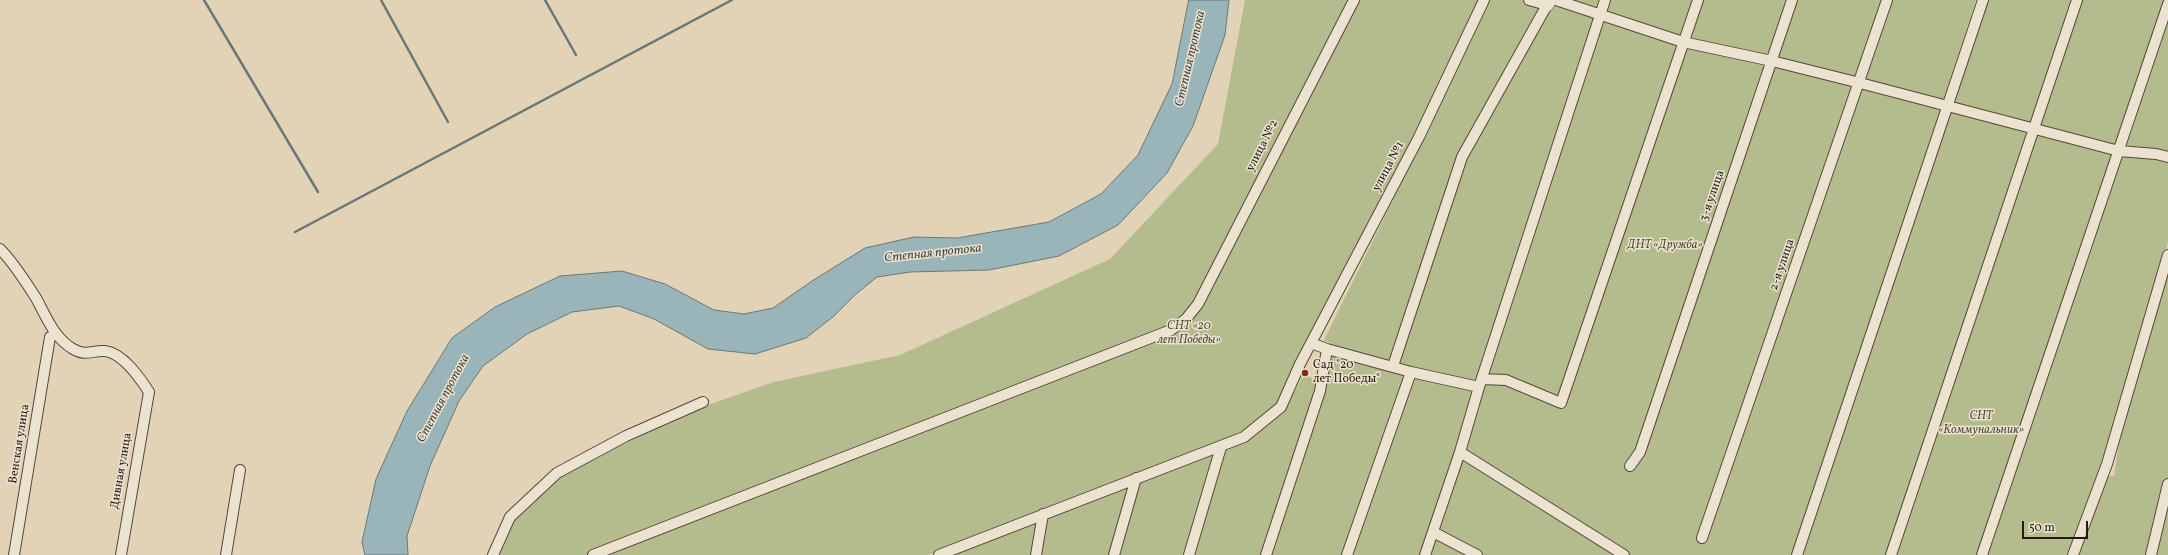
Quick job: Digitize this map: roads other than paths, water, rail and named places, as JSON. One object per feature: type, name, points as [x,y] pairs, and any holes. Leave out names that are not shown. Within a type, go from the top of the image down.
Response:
[{"type":"street","name":"улица №2","points":[[593,555],[1171,330],[1186,319],[1198,304],[1354,0]]},
{"type":"street","name":"улица №1","points":[[939,555],[953,552],[1043,514],[1221,447],[1244,437],[1281,408],[1311,343],[1419,137],[1484,0]]},
{"type":"street","points":[[1529,0],[1551,2],[1601,15],[1683,42],[1772,61],[2119,151],[2156,154],[2168,157]]},
{"type":"street","points":[[1425,555],[1460,452],[1481,383],[1606,0]]},
{"type":"street","points":[[1311,343],[1327,349],[1411,372],[1481,383],[1506,380],[1561,403],[1698,0]]},
{"type":"street","name":"3-я улица","points":[[1630,466],[1640,452],[1792,0]]},
{"type":"street","name":"2-я улица","points":[[1702,538],[1860,83],[1887,0]]},
{"type":"street","points":[[1797,555],[1983,0]]},
{"type":"street","points":[[1891,555],[2077,0]]},
{"type":"street","points":[[1393,366],[1462,157],[1551,2]]},
{"type":"street","points":[[1982,555],[2168,4]]},
{"type":"street","name":"Дивная улица","points":[[0,249],[17,269],[60,339],[73,349],[88,354],[104,351],[112,352],[121,358],[149,392],[121,555]]},
{"type":"street","points":[[2073,555],[2107,464],[2168,255]]},
{"type":"street","name":"Венская улица","points":[[14,555],[50,337]]},
{"type":"street","points":[[1266,555],[1320,391],[1327,349]]},
{"type":"street","points":[[1347,555],[1411,372]]},
{"type":"street","points":[[492,555],[510,517],[557,473],[626,436],[703,402]]},
{"type":"street","points":[[1189,555],[1221,447]]},
{"type":"street","points":[[1460,452],[1624,555]]},
{"type":"street","points":[[226,555],[240,470]]},
{"type":"street","points":[[1114,555],[1136,478]]},
{"type":"street","points":[[2151,555],[2168,484]]},
{"type":"street","points":[[1036,555],[1043,514]]},
{"type":"street","points":[[1433,532],[1477,555]]},
{"type":"water","name":"Степная протока","points":[[1189,0],[1229,0],[1225,35],[1193,126],[1167,173],[1118,225],[1059,256],[989,270],[910,272],[877,277],[856,294],[834,316],[806,338],[755,354],[708,349],[654,319],[619,306],[572,312],[527,334],[483,366],[459,401],[430,466],[407,536],[408,555],[365,555],[362,542],[376,479],[407,411],[452,338],[495,307],[560,276],[622,271],[665,284],[714,310],[744,314],[773,308],[812,281],[865,248],[914,237],[957,238],[1049,222],[1101,194],[1138,155],[1172,84]]},
{"type":"waterway","points":[[204,0],[318,192]]},
{"type":"waterway","points":[[381,0],[448,122]]},
{"type":"waterway","points":[[545,0],[576,55]]},
{"type":"waterway","points":[[295,232],[732,0]]},
{"type":"place","name":"Сад \"20 лет Победы\"","points":[[1305,373]]},
{"type":"park label","name":"ДНТ «Дружба»","points":[[1665,246]]},
{"type":"park label","name":"СНТ «20 лет Победы»","points":[[1189,334]]},
{"type":"park label","name":"СНТ «Коммунальник»","points":[[1981,424]]}]
